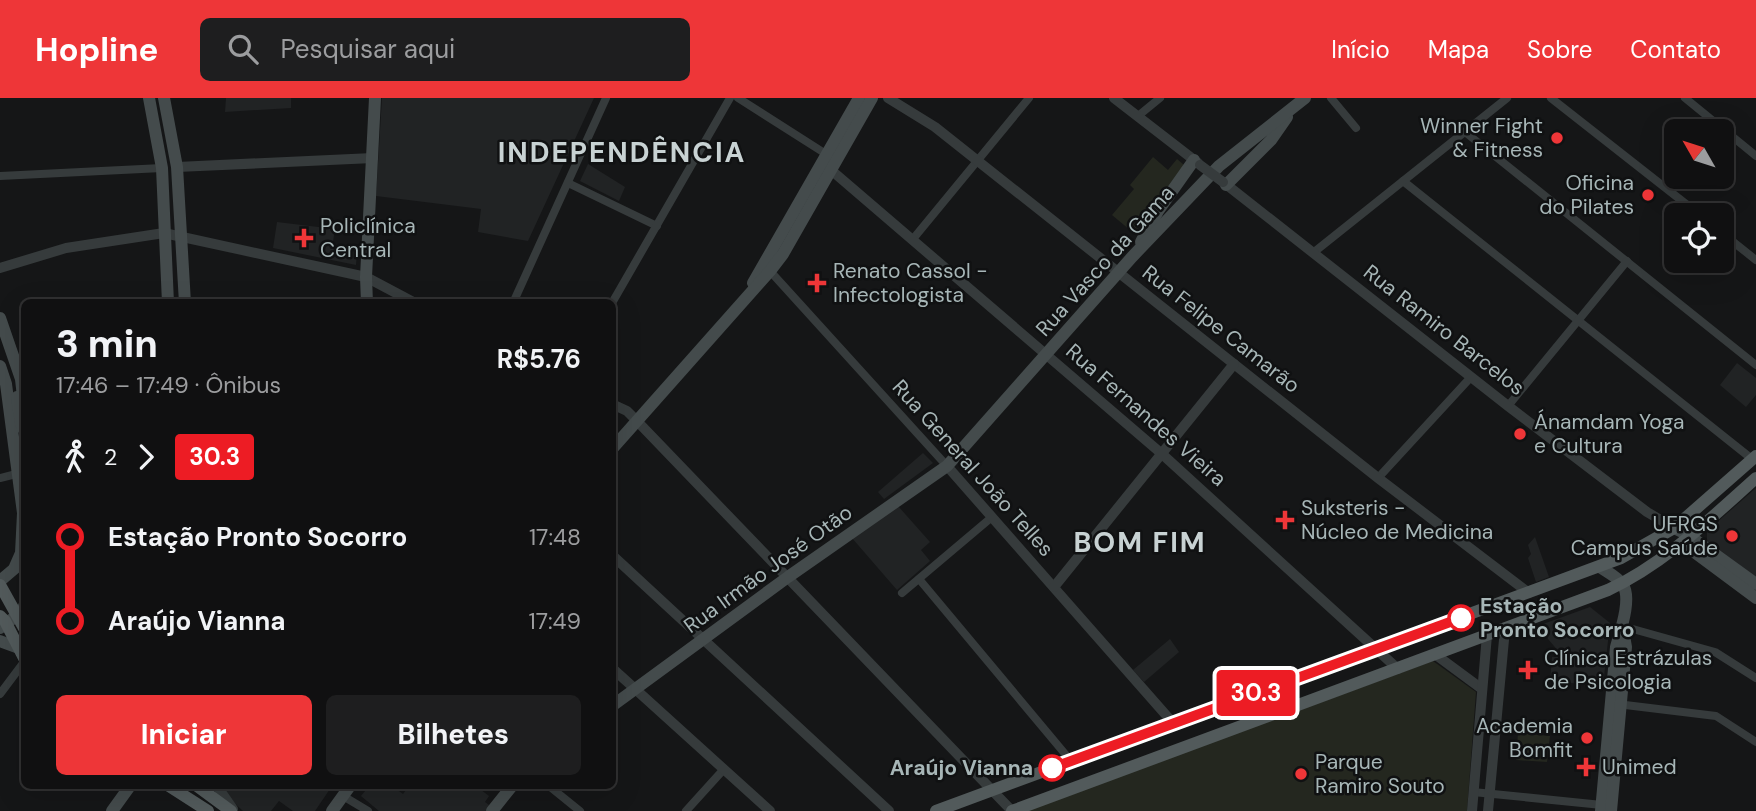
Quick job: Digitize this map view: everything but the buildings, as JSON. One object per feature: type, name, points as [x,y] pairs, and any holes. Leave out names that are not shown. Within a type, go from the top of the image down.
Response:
[{"type":"main road","points":[[149,98],[162,168],[169,299]]},
{"type":"main road","points":[[164,98],[177,167],[185,299]]},
{"type":"main road","points":[[367,299],[375,98]]},
{"type":"main road","points":[[740,304],[859,98]]},
{"type":"main road","points":[[616,445],[783,254],[872,98]]},
{"type":"main road","points":[[1225,184],[1271,140],[1300,102]]},
{"type":"main road","name":"Rua Vasco da Gama","points":[[947,466],[1132,257],[1219,166],[1300,102]]},
{"type":"main road","points":[[1132,257],[1158,211],[1197,163]]},
{"type":"main road","points":[[0,318],[21,373]]},
{"type":"main road","points":[[0,366],[21,473]]},
{"type":"main road","points":[[3,385],[16,393],[21,424]]},
{"type":"main road","points":[[936,811],[1600,567],[1646,546],[1674,528],[1754,457]]},
{"type":"main road","name":"Rua Irmão José Otão","points":[[616,703],[788,576],[947,466]]},
{"type":"main road","points":[[1012,811],[1622,584],[1686,540],[1756,478]]},
{"type":"main road","name":"Rua Ramiro Barcelos","points":[[1674,528],[1756,598]]},
{"type":"main road","name":"Rua Ramiro Barcelos","points":[[1686,540],[1756,584]]},
{"type":"main road","points":[[21,555],[14,569],[0,583],[21,622]]},
{"type":"main road","points":[[1600,567],[1622,584],[1627,594],[1622,626],[1626,647],[1615,704],[1605,809]]},
{"type":"main road","points":[[0,594],[21,608]]},
{"type":"main road","points":[[0,628],[21,612]]},
{"type":"main road","points":[[0,616],[21,654]]},
{"type":"main road","points":[[0,641],[21,649]]},
{"type":"main road","points":[[112,811],[128,789]]},
{"type":"main road","points":[[174,789],[208,811]]},
{"type":"main road","points":[[492,811],[510,789]]},
{"type":"main road","points":[[213,790],[233,811]]},
{"type":"main road","points":[[331,811],[346,791]]},
{"type":"street","points":[[515,299],[606,98]]},
{"type":"street","points":[[614,299],[730,98]]},
{"type":"street","points":[[738,98],[826,154]]},
{"type":"street","name":"Rua Felipe Camarão","points":[[888,98],[935,127],[1378,478],[1528,593]]},
{"type":"street","points":[[913,239],[1029,98]]},
{"type":"street","name":"Rua Ramiro Barcelos","points":[[1114,98],[1471,377],[1647,512],[1674,528]]},
{"type":"street","points":[[1138,116],[1160,98]]},
{"type":"street","points":[[1331,98],[1356,128]]},
{"type":"street","points":[[1313,253],[1507,98]]},
{"type":"street","points":[[1551,98],[1685,203]]},
{"type":"street","points":[[1685,98],[1756,156]]},
{"type":"street","points":[[1465,132],[1756,365]]},
{"type":"street","points":[[177,167],[373,158]]},
{"type":"street","points":[[0,176],[162,168]]},
{"type":"street","name":"Rua Fernandes Vieira","points":[[831,170],[1162,454],[1398,669]]},
{"type":"street","points":[[1403,181],[1754,457]]},
{"type":"street","points":[[568,183],[657,226]]},
{"type":"street","points":[[0,268],[66,248],[164,233],[366,277],[407,299]]},
{"type":"street","points":[[1734,243],[1756,260]]},
{"type":"street","points":[[1508,405],[1627,261]]},
{"type":"street","name":"Rua General João Telles","points":[[770,271],[947,466],[1173,723]]},
{"type":"street","points":[[1054,587],[1234,364]]},
{"type":"street","points":[[1378,478],[1471,377]]},
{"type":"street","points":[[3,385],[21,379]]},
{"type":"street","points":[[616,406],[627,411],[637,421],[1012,811]]},
{"type":"street","points":[[0,478],[21,473]]},
{"type":"street","points":[[902,593],[992,517]]},
{"type":"street","points":[[616,559],[889,811]]},
{"type":"street","points":[[919,579],[1071,761]]},
{"type":"street","points":[[1622,626],[1715,652],[1756,678]]},
{"type":"street","points":[[1489,811],[1505,629]]},
{"type":"street","points":[[1472,811],[1487,635]]},
{"type":"street","points":[[1436,655],[1482,689]]},
{"type":"street","points":[[0,694],[21,664]]},
{"type":"street","points":[[1485,667],[1496,665],[1501,670]]},
{"type":"street","points":[[616,672],[770,811]]},
{"type":"street","points":[[1615,704],[1716,716],[1756,742]]},
{"type":"street","points":[[686,811],[724,769]]},
{"type":"street","points":[[554,789],[580,811]]},
{"type":"street","points":[[346,791],[368,811]]},
{"type":"street","points":[[1473,792],[1605,809]]},
{"type":"shaded area","points":[[226,98],[291,98],[291,108],[225,112]]},
{"type":"shaded area","points":[[382,98],[594,98],[528,241],[478,232],[481,209],[376,196]]},
{"type":"shaded area","points":[[1153,157],[1168,170],[1177,159],[1184,165],[1136,235],[1112,215],[1134,189],[1130,185]]},
{"type":"shaded area","points":[[588,164],[625,187],[619,201],[580,181]]},
{"type":"shaded area","name":"Policlínica Central","points":[[277,222],[335,229],[332,248],[357,252],[356,265],[273,248]]},
{"type":"shaded area","points":[[1737,363],[1756,378],[1756,395],[1746,407],[1720,385]]},
{"type":"shaded area","points":[[923,453],[933,463],[884,499],[878,492]]},
{"type":"shaded area","name":"UFRGS Campus Saúde","points":[[1756,488],[1756,577],[1707,541],[1707,531]]},
{"type":"shaded area","points":[[898,506],[930,542],[921,550],[930,561],[897,590],[852,538]]},
{"type":"shaded area","points":[[1535,537],[1549,577],[1536,582],[1528,558],[1531,554],[1528,545]]},
{"type":"shaded area","points":[[1590,607],[1610,623],[1603,686],[1550,681],[1552,657],[1559,657],[1560,653],[1548,639],[1543,624]]},
{"type":"shaded area","points":[[1170,639],[1179,652],[1144,682],[1133,670]]},
{"type":"shaded area","points":[[1433,661],[1476,692],[1467,811],[1025,811]]},
{"type":"shaded area","points":[[1518,733],[1550,736],[1547,762],[1516,760]]},
{"type":"shaded area","points":[[223,789],[330,789],[315,811],[293,811],[279,801],[271,811],[243,811]]},
{"type":"shaded area","points":[[367,789],[396,789],[403,794],[407,789],[480,789],[489,796],[485,802],[497,811],[379,811],[361,796]]},
{"type":"bus line","name":"30.3","points":[[1052,768],[1461,618]]},
{"type":"place","name":"Winner Fight & Fitness","points":[[1557,138]]},
{"type":"place","name":"Oficina do Pilates","points":[[1648,195]]},
{"type":"place","name":"Policlínica Central","points":[[304,238]]},
{"type":"place","name":"Renato Cassol - Infectologista","points":[[817,283]]},
{"type":"place","name":"Ánamdam Yoga e Cultura","points":[[1520,434]]},
{"type":"place","name":"Suksteris - Núcleo de Medicina","points":[[1285,520]]},
{"type":"place","name":"UFRGS Campus Saúde","points":[[1732,536]]},
{"type":"place","name":"Estação Pronto Socorro","points":[[1461,618]]},
{"type":"place","name":"Clínica Estrázulas de Psicologia","points":[[1528,670]]},
{"type":"place","name":"Academia Bomfit","points":[[1587,738]]},
{"type":"place","name":"Unimed","points":[[1586,767]]},
{"type":"place","name":"Araújo Vianna","points":[[1052,768]]},
{"type":"place","name":"Parque Ramiro Souto","points":[[1301,774]]},
{"type":"district","name":"INDEPENDÊNCIA","points":[[622,152]]},
{"type":"district","name":"BOM FIM","points":[[1140,542]]}]
